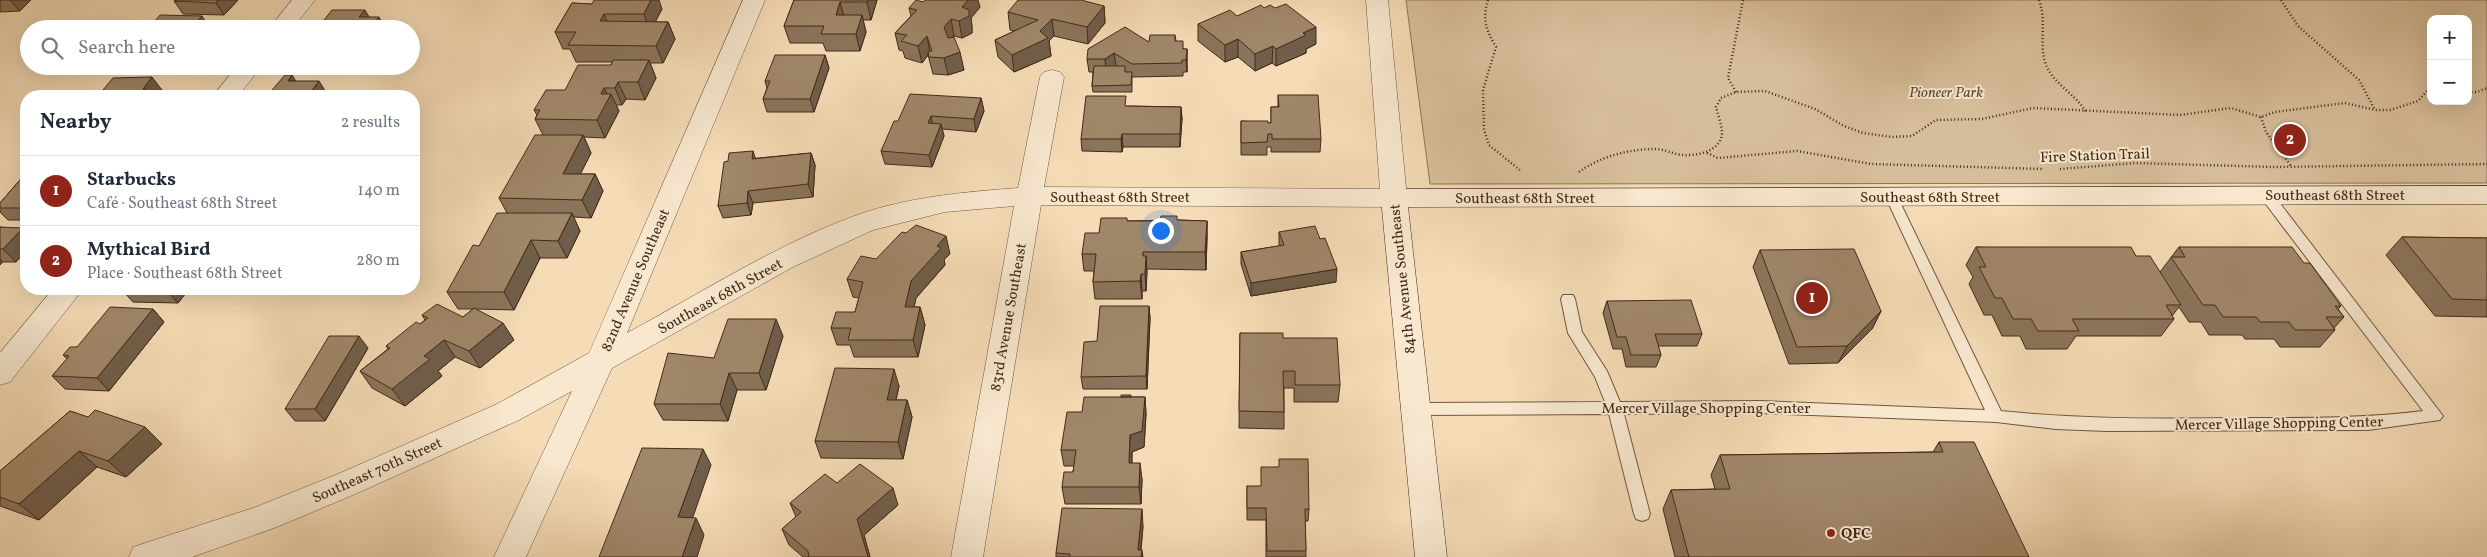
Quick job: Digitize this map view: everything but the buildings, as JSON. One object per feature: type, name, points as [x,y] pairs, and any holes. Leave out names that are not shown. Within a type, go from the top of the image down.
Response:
[{"type":"street","points":[[287,20],[304,0]]},
{"type":"street","name":"82nd Avenue Southeast","points":[[510,557],[600,362],[754,0]]},
{"type":"street","name":"84th Avenue Southeast","points":[[1376,0],[1394,198],[1431,557]]},
{"type":"street","points":[[231,90],[243,75]]},
{"type":"street","name":"83rd Avenue Southeast","points":[[967,557],[1029,196],[1052,78]]},
{"type":"street","name":"Southeast 68th Street","points":[[600,362],[783,260],[866,222],[945,203],[1029,196],[1892,198],[2487,195]]},
{"type":"street","points":[[0,374],[64,295]]},
{"type":"street","name":"Southeast 70th Street","points":[[145,557],[163,553],[266,517],[350,483],[508,412],[600,362]]},
{"type":"lane","name":"Mercer Village Shopping Center","points":[[1416,408],[1760,407],[1996,416],[2056,424],[2107,425],[2368,424],[2435,416],[2267,196]]},
{"type":"lane","points":[[1892,198],[1996,416]]},
{"type":"lane","points":[[1568,299],[1575,333],[1602,375],[1615,408],[1642,514]]},
{"type":"path","points":[[1488,0],[1483,19],[1485,30],[1496,47],[1483,90],[1484,130],[1489,145],[1518,171],[1528,171]]},
{"type":"path","points":[[1736,92],[1728,78],[1743,0]]},
{"type":"path","points":[[2040,0],[2043,11],[2045,62],[2063,90],[2080,101],[2086,112]]},
{"type":"path","points":[[2280,0],[2298,26],[2359,80],[2375,110]]},
{"type":"path","points":[[2472,92],[2487,88]]},
{"type":"path","points":[[1707,153],[1718,143],[1722,134],[1716,107],[1721,98],[1736,92],[1759,90],[1782,95],[1815,108],[1857,131],[1892,138],[1912,136],[1936,120],[1982,119],[2033,108],[2180,115],[2231,108],[2262,118],[2275,112],[2345,103],[2375,110],[2390,110],[2418,100],[2427,91]]},
{"type":"path","points":[[2262,118],[2266,132],[2291,166]]},
{"type":"path","name":"Fire Station Trail","points":[[1578,173],[1590,164],[1627,151],[1658,149],[1683,155],[1707,153],[1718,158],[1797,151],[1871,164],[2049,169]]},
{"type":"path","name":"Fire Station Trail","points":[[2058,169],[2135,163],[2291,166],[2487,164]]},
{"type":"green space","name":"Pioneer Park","points":[[1406,0],[2487,0],[2487,183],[1430,184]]},
{"type":"place","name":"Mythical Bird","points":[[2290,140]]},
{"type":"place","name":"Starbucks","points":[[1812,298]]},
{"type":"place","name":"QFC","points":[[1831,533]]}]
